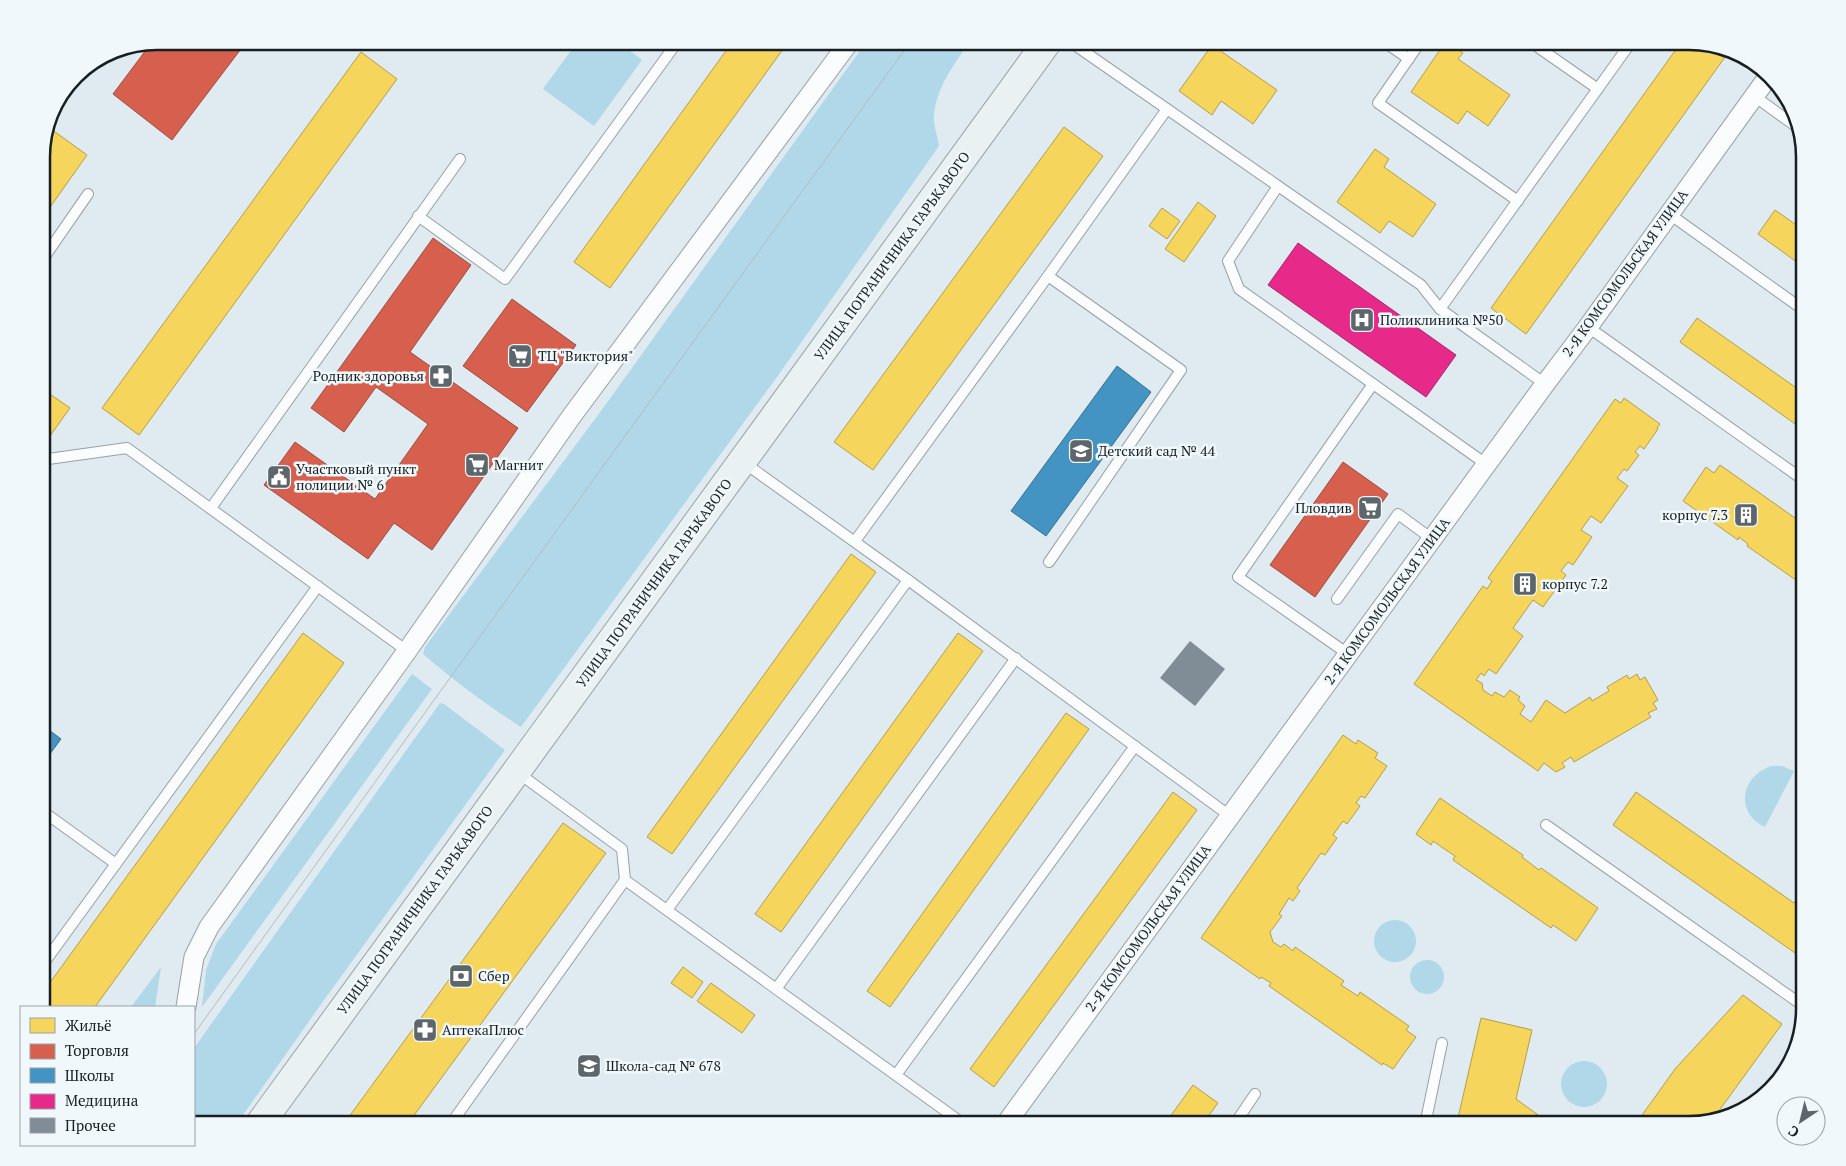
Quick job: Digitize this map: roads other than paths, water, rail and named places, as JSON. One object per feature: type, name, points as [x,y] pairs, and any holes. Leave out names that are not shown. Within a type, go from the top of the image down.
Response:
[{"type":"street","points":[[186,1006],[194,957],[208,927],[407,651],[571,417],[843,50]]},
{"type":"street","name":"УЛИЦА ПОГРАНИЧНИКА ГАРЬКАВОГО","points":[[266,1116],[1041,50]]},
{"type":"street","name":"2-Я КОМСОМОЛЬСКАЯ УЛИЦА","points":[[1012,1116],[1544,384],[1588,327],[1765,81]]},
{"type":"lane","points":[[418,216],[505,279],[671,50]]},
{"type":"lane","points":[[1082,50],[1422,285],[1440,309],[1544,384]]},
{"type":"lane","points":[[1396,50],[1409,59]]},
{"type":"lane","points":[[1415,50],[1378,102],[1518,201]]},
{"type":"lane","points":[[1542,50],[1598,90]]},
{"type":"lane","points":[[1440,309],[1626,50]]},
{"type":"lane","points":[[1754,96],[1790,121]]},
{"type":"lane","points":[[855,541],[1167,110]]},
{"type":"lane","points":[[211,508],[460,159]]},
{"type":"lane","points":[[1278,186],[1228,262],[1239,289],[1486,464]]},
{"type":"lane","points":[[50,250],[88,194]]},
{"type":"lane","points":[[1668,214],[1796,305]]},
{"type":"lane","points":[[1048,276],[1181,370],[1049,562]]},
{"type":"lane","points":[[1588,327],[1796,475]]},
{"type":"lane","points":[[1348,654],[1238,577],[1373,384]]},
{"type":"lane","points":[[50,459],[127,448],[407,651]]},
{"type":"lane","points":[[742,461],[1016,658],[1230,816]]},
{"type":"lane","points":[[1337,600],[1398,514],[1432,539]]},
{"type":"lane","points":[[667,910],[908,580]]},
{"type":"lane","points":[[50,956],[318,586]]},
{"type":"lane","points":[[776,989],[1016,658]]},
{"type":"lane","points":[[896,1075],[1135,746]]},
{"type":"lane","points":[[456,1116],[625,880],[622,849],[516,772]]},
{"type":"lane","points":[[50,816],[116,864]]},
{"type":"lane","points":[[1546,825],[1796,1001]]},
{"type":"lane","points":[[625,880],[953,1116]]},
{"type":"lane","points":[[1427,1116],[1442,1043]]},
{"type":"lane","points":[[1240,1116],[1255,1094]]},
{"type":"tram line","points":[[195,1033],[904,50]]},
{"type":"place","name":"Поликлиника №50","points":[[1362,320]]},
{"type":"place","name":"ТЦ \"Виктория\"","points":[[520,356]]},
{"type":"place","name":"Родник здоровья","points":[[441,376]]},
{"type":"place","name":"Детский сад № 44","points":[[1081,451]]},
{"type":"place","name":"Магнит","points":[[477,465]]},
{"type":"place","name":"Участковый пункт полиции № 6","points":[[279,477]]},
{"type":"place","name":"Пловдив","points":[[1370,508]]},
{"type":"place","name":"корпус 7.3","points":[[1746,515]]},
{"type":"place","name":"корпус 7.2","points":[[1525,584]]},
{"type":"place","name":"Сбер","points":[[461,976]]},
{"type":"place","name":"АптекаПлюс","points":[[425,1030]]},
{"type":"place","name":"Школа-сад № 678","points":[[589,1066]]}]
